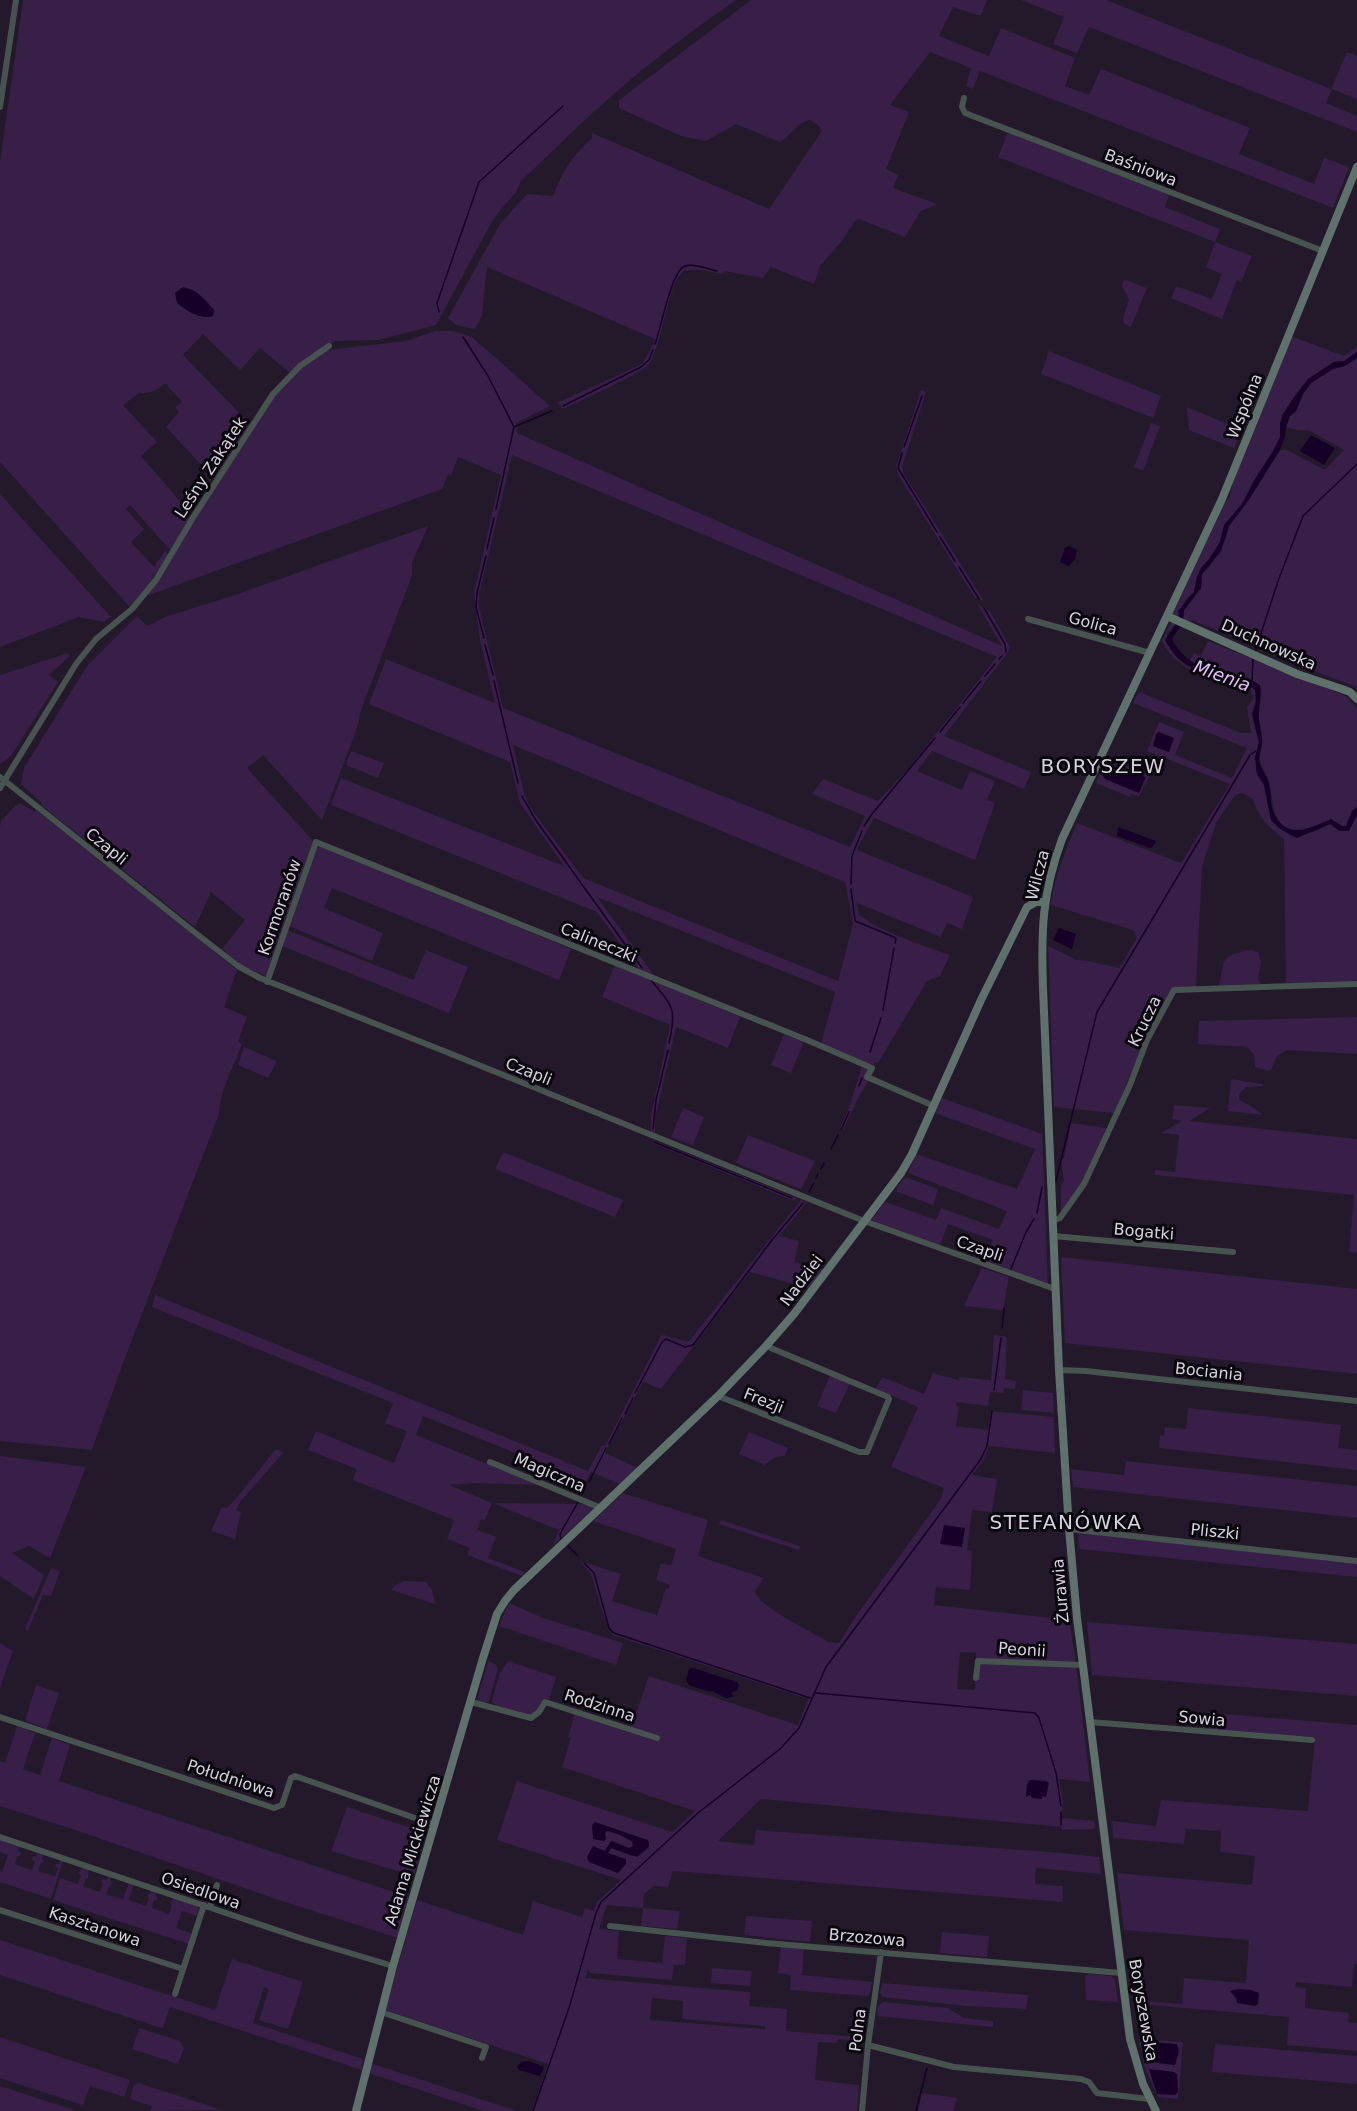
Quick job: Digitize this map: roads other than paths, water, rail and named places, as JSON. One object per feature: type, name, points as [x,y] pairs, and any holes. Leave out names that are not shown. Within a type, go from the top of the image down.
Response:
[{"type":"main road","name":"Wspólna","points":[[1150,653],[1171,618],[1222,499],[1357,167]]},
{"type":"main road","name":"Duchnowska","points":[[1171,618],[1297,674],[1350,692],[1357,699]]},
{"type":"main road","name":"Wilcza","points":[[1048,1124],[1041,936],[1049,877],[1062,839],[1150,653]]},
{"type":"main road","name":"Nadziei","points":[[505,1601],[718,1396],[794,1314],[901,1173],[912,1154],[981,1000],[1027,909],[1033,903],[1044,902]]},
{"type":"main road","name":"Żurawia","points":[[1048,1124],[1053,1288],[1069,1530],[1083,1665],[1118,1946]]},
{"type":"main road","name":"Adama Mickiewicza","points":[[356,2111],[393,1966],[489,1638],[497,1614],[505,1601]]},
{"type":"main road","name":"Boryszewska","points":[[1118,1946],[1131,2039],[1149,2099],[1156,2111]]},
{"type":"street","points":[[0,107],[16,0]]},
{"type":"street","name":"Baśniowa","points":[[964,98],[962,107],[965,113],[1323,251]]},
{"type":"street","name":"Leśny Zakątek","points":[[0,788],[2,779],[76,664],[96,639],[127,614],[156,580],[194,516],[273,394],[300,366],[329,346]]},
{"type":"street","name":"Golica","points":[[1028,619],[1150,653]]},
{"type":"street","name":"Czapli","points":[[2,779],[238,966],[267,982],[864,1221],[1053,1288]]},
{"type":"street","name":"Kormoranów","points":[[267,982],[316,842]]},
{"type":"street","name":"Calineczki","points":[[316,842],[807,1040],[872,1068],[867,1077],[934,1106]]},
{"type":"street","name":"Krucza","points":[[1052,1221],[1060,1218],[1084,1184],[1124,1099],[1147,1040],[1174,990],[1357,984]]},
{"type":"street","name":"Bogatki","points":[[1053,1236],[1233,1252]]},
{"type":"street","name":"Frezji","points":[[718,1396],[859,1452],[867,1452],[889,1398],[766,1346]]},
{"type":"street","name":"Bociania","points":[[1059,1370],[1096,1372],[1357,1401]]},
{"type":"street","name":"Magiczna","points":[[490,1462],[600,1508]]},
{"type":"street","name":"Pliszki","points":[[1069,1530],[1357,1561]]},
{"type":"street","name":"Peonii","points":[[976,1678],[978,1661],[1083,1665]]},
{"type":"street","name":"Rodzinna","points":[[471,1702],[531,1718],[546,1702],[657,1738]]},
{"type":"street","name":"Południowa","points":[[0,1717],[274,1808],[282,1805],[291,1778],[295,1776],[435,1825]]},
{"type":"street","name":"Sowia","points":[[1090,1722],[1312,1740]]},
{"type":"street","name":"Osiedlowa","points":[[0,1837],[303,1939],[393,1966]]},
{"type":"street","points":[[175,1994],[217,1885]]},
{"type":"street","name":"Kasztanowa","points":[[0,1910],[183,1969]]},
{"type":"street","name":"Brzozowa","points":[[610,1926],[766,1943],[1121,1973]]},
{"type":"street","name":"Polna","points":[[862,2111],[868,2045],[881,1952]]},
{"type":"street","points":[[381,2012],[486,2047],[482,2058]]},
{"type":"street","points":[[868,2045],[954,2067],[1082,2079],[1089,2082],[1097,2093],[1149,2099]]},
{"type":"waterway","points":[[439,312],[437,303],[479,182],[563,106]]},
{"type":"waterway","points":[[655,344],[671,289],[680,270],[692,265],[717,271]]},
{"type":"waterway","points":[[463,337],[488,376],[514,427],[496,509]]},
{"type":"waterway","points":[[563,406],[641,367],[649,360],[653,350]]},
{"type":"waterway","points":[[904,447],[922,396]]},
{"type":"waterway","points":[[514,427],[552,411]]},
{"type":"waterway","points":[[902,453],[898,468],[937,532]]},
{"type":"waterway","points":[[1255,652],[1278,581],[1303,516],[1357,464]]},
{"type":"waterway","points":[[487,549],[494,518]]},
{"type":"waterway","points":[[940,537],[955,561]]},
{"type":"waterway","points":[[484,638],[476,607],[486,556]]},
{"type":"waterway","points":[[959,567],[979,599]]},
{"type":"waterway","points":[[984,608],[1005,644],[1006,652]]},
{"type":"waterway","points":[[485,645],[493,675]]},
{"type":"waterway","points":[[999,659],[1002,656]]},
{"type":"waterway","name":"Mienia","points":[[1252,681],[1253,659]]},
{"type":"waterway","points":[[985,676],[995,664]]},
{"type":"waterway","points":[[494,681],[518,783]]},
{"type":"waterway","points":[[963,703],[981,681]]},
{"type":"waterway","points":[[940,732],[960,707]]},
{"type":"waterway","points":[[864,826],[935,738]]},
{"type":"waterway","points":[[1056,1181],[1097,1012],[1250,755],[1256,751]]},
{"type":"waterway","points":[[522,796],[535,819],[642,968]]},
{"type":"waterway","points":[[851,884],[852,856],[862,831]]},
{"type":"waterway","points":[[851,889],[855,921],[894,937],[895,943]]},
{"type":"waterway","points":[[883,1010],[894,948]]},
{"type":"waterway","points":[[651,980],[671,1008],[673,1022],[669,1043]]},
{"type":"waterway","points":[[870,1052],[881,1018]]},
{"type":"waterway","points":[[653,1129],[656,1100],[668,1050]]},
{"type":"waterway","points":[[859,1086],[862,1078]]},
{"type":"waterway","points":[[841,1130],[849,1112]]},
{"type":"waterway","points":[[831,1149],[838,1135]]},
{"type":"waterway","points":[[654,1142],[792,1198]]},
{"type":"waterway","points":[[821,1169],[824,1163]]},
{"type":"waterway","points":[[816,1178],[818,1174]]},
{"type":"waterway","points":[[809,1192],[814,1183]]},
{"type":"waterway","points":[[1037,1213],[1042,1187]]},
{"type":"waterway","points":[[635,1393],[662,1342],[666,1339],[685,1347],[693,1345],[772,1240],[803,1203]]},
{"type":"waterway","points":[[1011,1269],[1026,1232],[1034,1219]]},
{"type":"waterway","points":[[1002,1328],[1004,1308]]},
{"type":"waterway","points":[[994,1390],[1001,1338]]},
{"type":"waterway","points":[[625,1414],[633,1398]]},
{"type":"waterway","points":[[533,2111],[569,2008],[601,1902],[698,1813],[780,1749],[799,1728],[826,1667],[981,1459],[987,1446],[992,1411]]},
{"type":"waterway","points":[[609,1444],[622,1418]]},
{"type":"waterway","points":[[589,1482],[606,1448]]},
{"type":"waterway","points":[[561,1539],[560,1534],[578,1502]]},
{"type":"waterway","points":[[568,1546],[578,1556]]},
{"type":"waterway","points":[[584,1563],[594,1573],[609,1628],[614,1633],[810,1698]]},
{"type":"waterway","points":[[816,1693],[1035,1713],[1039,1718],[1056,1773],[1061,1806]]},
{"type":"waterway","points":[[1061,1812],[1061,1825]]},
{"type":"waterway","points":[[916,2111],[927,2068]]},
{"type":"district","name":"BORYSZEW","points":[[1103,766]]},
{"type":"district","name":"STEFANÓWKA","points":[[1066,1522]]}]
